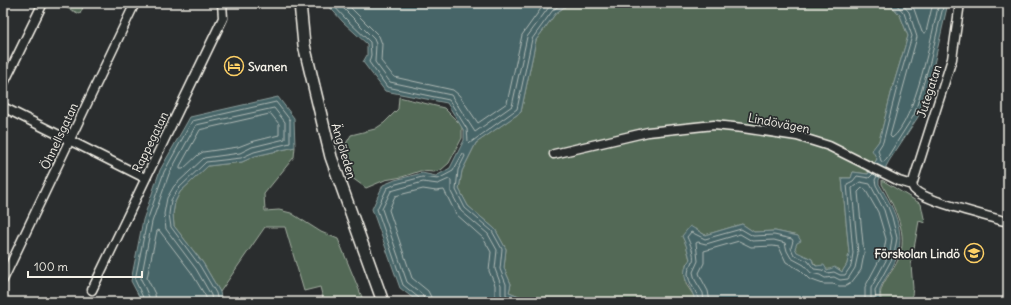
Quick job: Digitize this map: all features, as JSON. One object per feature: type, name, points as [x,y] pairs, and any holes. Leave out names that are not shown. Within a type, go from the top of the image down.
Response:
[{"type":"main road","name":"Ängöleden","points":[[300,3],[304,45],[331,157],[383,302]]},
{"type":"street","points":[[3,85],[43,3]]},
{"type":"street","name":"Öhnellsgatan","points":[[3,280],[135,3]]},
{"type":"street","name":"Rappegatan","points":[[92,290],[223,18],[222,3]]},
{"type":"street","name":"Jutegatan","points":[[912,185],[952,59],[960,3]]},
{"type":"street","points":[[3,107],[145,178]]},
{"type":"street","name":"Lindövägen","points":[[554,154],[648,132],[714,125],[797,136],[829,146],[899,181],[912,185],[915,190],[924,196],[967,211],[1008,222]]},
{"type":"green space","points":[[56,3],[85,3],[80,14]]},
{"type":"green space","points":[[570,3],[889,3],[900,15],[908,36],[879,141],[873,150],[877,159],[868,174],[853,172],[851,178],[842,178],[849,253],[847,264],[842,272],[839,269],[819,267],[812,259],[797,253],[795,248],[798,236],[775,231],[754,232],[742,224],[705,235],[696,229],[682,236],[686,244],[690,260],[686,264],[686,284],[694,296],[695,302],[534,302],[509,292],[511,284],[504,268],[506,249],[495,229],[468,206],[459,189],[462,171],[476,143],[521,112],[536,40],[556,13]]},
{"type":"green space","points":[[399,97],[444,108],[462,126],[462,138],[449,163],[441,170],[434,172],[420,171],[402,177],[385,180],[366,188],[348,175],[343,149],[351,135],[375,129],[384,123],[398,109]]},
{"type":"green space","points":[[295,147],[294,157],[264,194],[265,211],[279,210],[291,213],[321,232],[338,239],[364,302],[324,302],[320,287],[304,291],[285,227],[265,227],[220,292],[203,263],[174,226],[173,214],[175,202],[180,192],[208,166],[242,162],[255,156]]},
{"type":"green space","points":[[882,180],[921,204],[925,223],[919,221],[911,265],[913,288],[911,302],[881,302],[881,290],[884,282],[898,260],[902,240],[896,211],[882,184]]},
{"type":"water","points":[[326,3],[570,3],[556,13],[536,40],[521,112],[476,143],[462,171],[459,189],[468,206],[495,229],[506,249],[504,268],[511,284],[509,292],[534,302],[418,302],[400,288],[372,209],[383,185],[395,180],[422,173],[436,176],[450,168],[464,140],[464,131],[447,103],[385,91],[363,62],[367,55],[367,44],[343,22]]},
{"type":"water","points":[[889,3],[948,3],[934,64],[918,117],[889,161],[879,180],[879,184],[895,215],[900,235],[900,246],[897,257],[880,290],[880,302],[695,302],[694,296],[685,276],[686,266],[690,259],[682,236],[690,226],[705,235],[742,224],[754,232],[775,231],[798,236],[801,241],[797,243],[795,248],[797,252],[812,259],[816,266],[824,265],[827,270],[835,267],[842,272],[847,264],[849,253],[842,178],[851,178],[853,172],[868,174],[877,159],[872,150],[879,141],[908,36],[900,15]]},
{"type":"water","points":[[278,97],[294,118],[295,147],[255,156],[242,162],[208,166],[180,192],[175,202],[173,214],[174,226],[203,263],[220,292],[222,302],[142,302],[131,281],[143,220],[160,170],[190,117]]},
{"type":"place","name":"Svanen","points":[[234,66]]},
{"type":"place","name":"Förskolan Lindö","points":[[974,253]]}]
